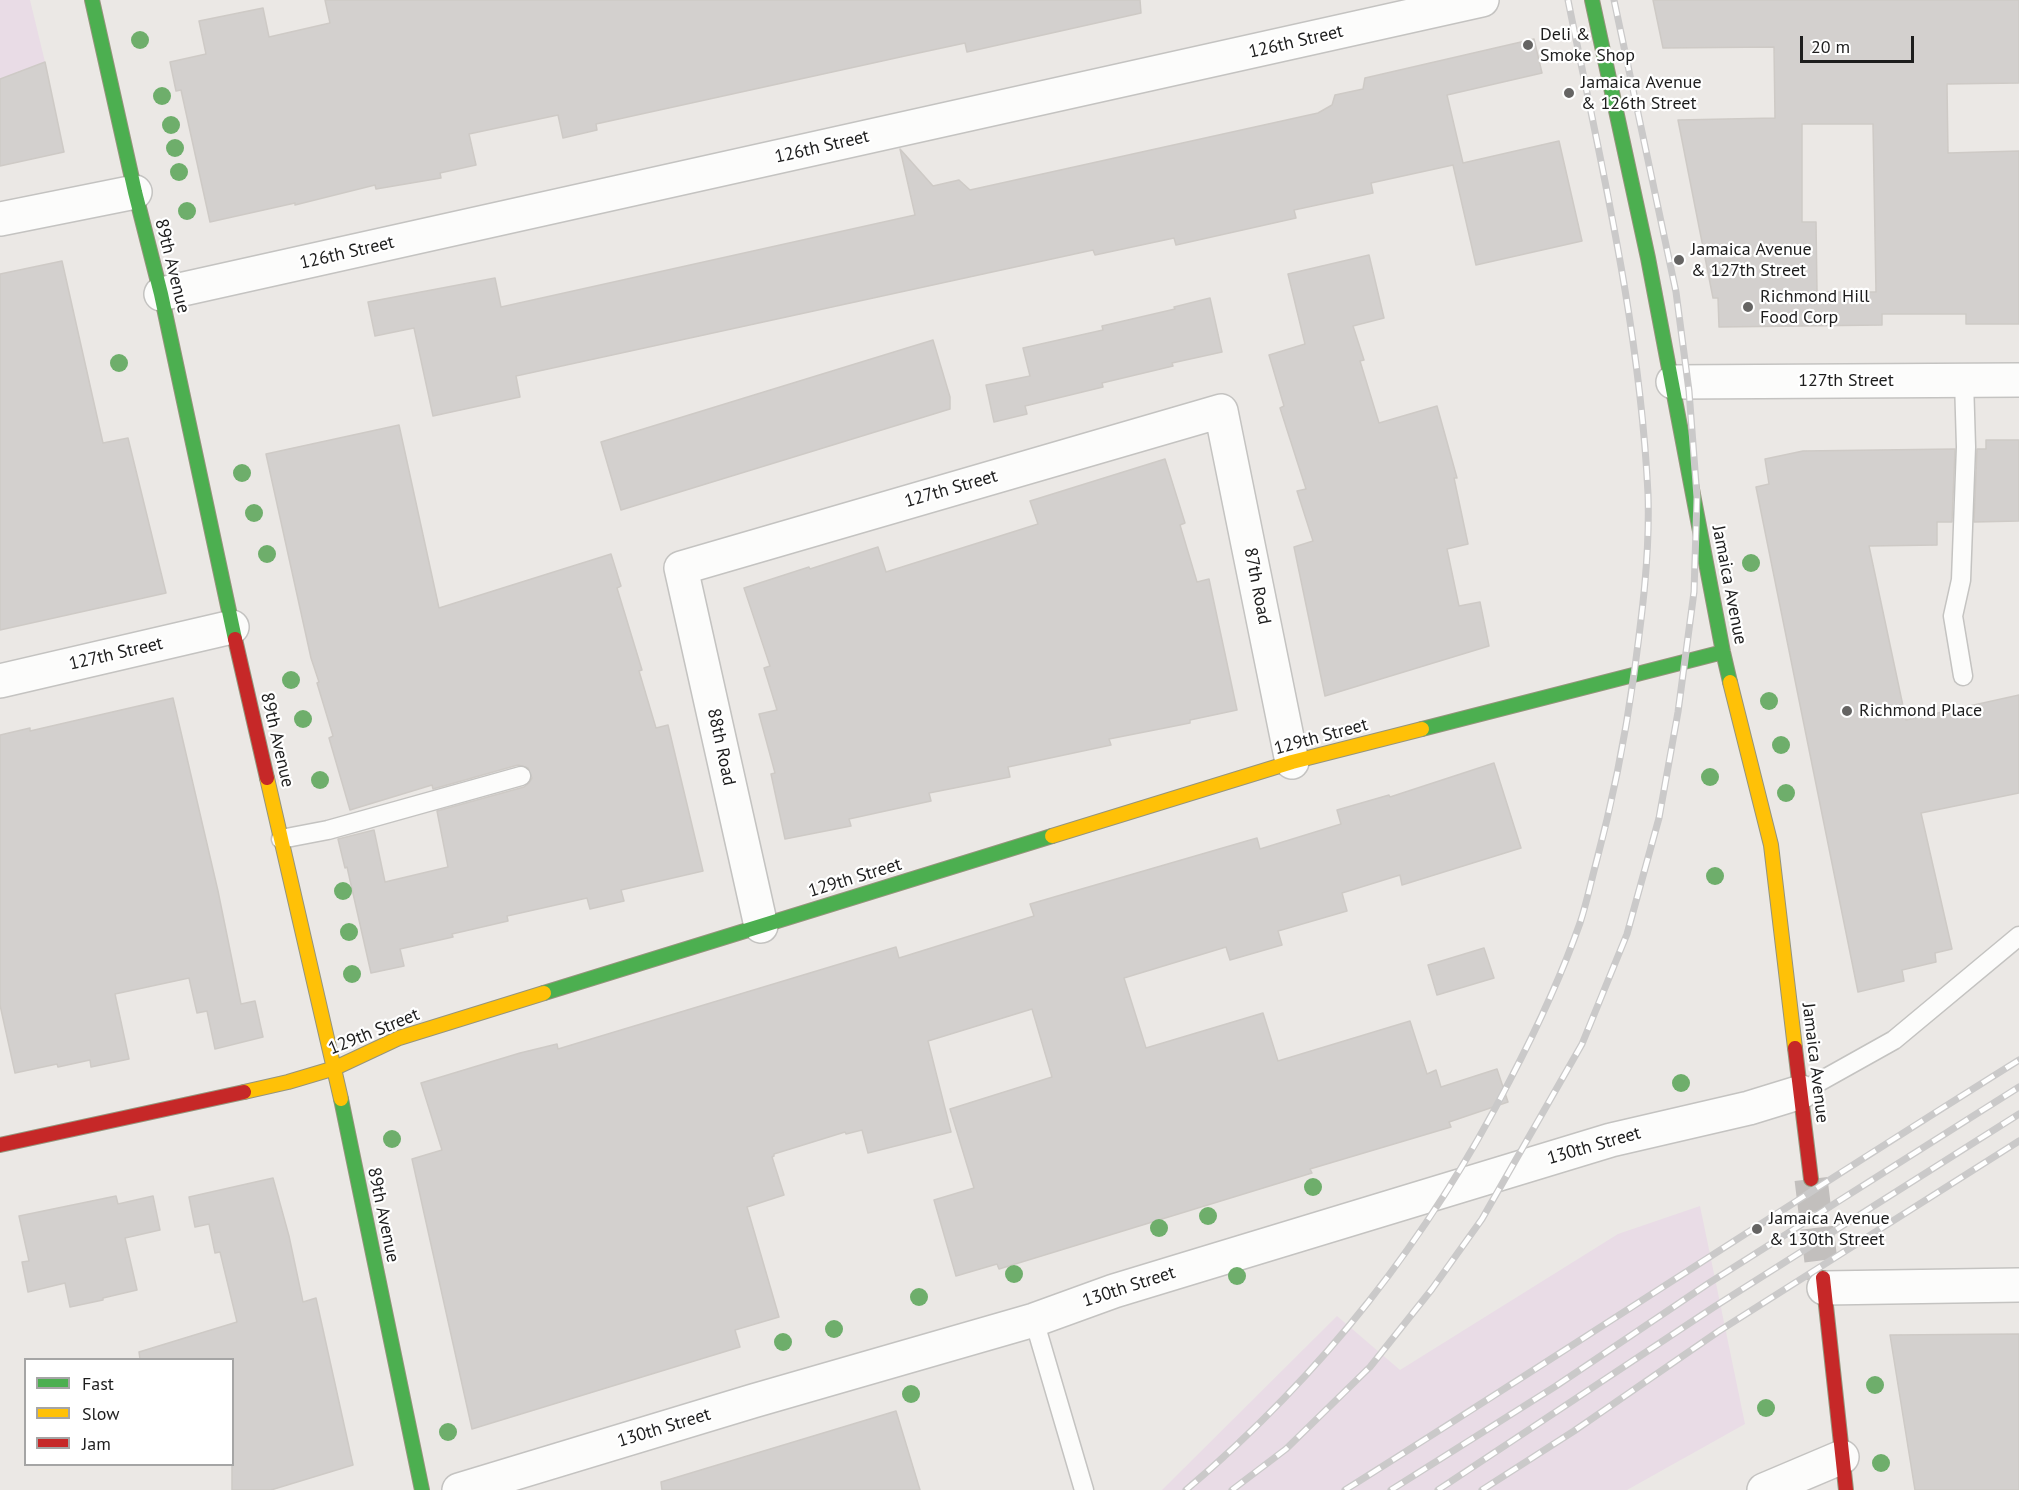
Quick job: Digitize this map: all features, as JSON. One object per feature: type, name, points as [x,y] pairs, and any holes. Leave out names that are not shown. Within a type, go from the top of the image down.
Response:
[{"type":"street","name":"89th Avenue","points":[[92,0],[135,192],[161,294],[232,627],[334,1068],[422,1490]]},
{"type":"street","name":"126th Street","points":[[161,294],[1482,0]]},
{"type":"street","name":"Jamaica Avenue","points":[[1592,0],[1672,382],[1723,652],[1771,845],[1812,1179]]},
{"type":"street","points":[[0,219],[135,192]]},
{"type":"street","name":"127th Street","points":[[1672,382],[2019,380]]},
{"type":"street","name":"127th Street","points":[[681,568],[1221,411]]},
{"type":"street","name":"87th Road","points":[[1221,411],[1292,762]]},
{"type":"street","name":"88th Road","points":[[681,568],[761,926]]},
{"type":"street","name":"127th Street","points":[[0,681],[232,627]]},
{"type":"street","name":"129th Street","points":[[0,1145],[288,1082],[334,1068],[399,1038],[1292,762],[1723,652]]},
{"type":"street","name":"130th Street","points":[[459,1490],[753,1401],[1034,1320],[1114,1291],[1611,1140],[1749,1108],[1801,1092]]},
{"type":"street","points":[[1846,1490],[1824,1283],[2019,1285]]},
{"type":"street","points":[[1764,1490],[1842,1457]]},
{"type":"lane","points":[[1963,676],[1953,616],[1961,580],[1966,447],[1964,380]]},
{"type":"lane","points":[[281,839],[328,830],[521,776]]},
{"type":"lane","points":[[1801,1092],[1894,1041],[2019,936]]},
{"type":"lane","points":[[1034,1320],[1084,1490]]},
{"type":"shaded area","points":[[0,0],[30,0],[45,62],[0,79]]},
{"type":"shaded area","points":[[1700,1206],[1745,1424],[1627,1490],[1162,1490],[1337,1316],[1400,1370],[1618,1234]]},
{"type":"building","points":[[325,0],[1140,0],[1141,13],[967,52],[965,43],[914,54],[596,124],[597,130],[563,138],[558,115],[469,134],[476,165],[440,173],[441,178],[376,189],[375,185],[295,205],[295,203],[210,222],[181,90],[176,91],[170,62],[206,54],[199,21],[263,8],[269,37],[330,23]]},
{"type":"building","points":[[1653,0],[2019,0],[2019,83],[1947,84],[1948,153],[2019,151],[2019,324],[1966,324],[1966,314],[1882,314],[1882,325],[1719,327],[1718,298],[1713,298],[1678,120],[1775,118],[1774,47],[1663,48]],"holes":[[[1802,124],[1873,124],[1876,292],[1817,292],[1816,222],[1802,222]]]},
{"type":"building","points":[[1534,39],[1542,73],[1447,95],[1463,163],[1559,141],[1582,241],[1476,265],[1453,165],[1371,183],[1373,193],[1294,210],[1296,218],[1176,245],[1174,238],[1095,255],[1093,250],[516,376],[520,397],[433,416],[414,328],[375,336],[368,302],[495,278],[501,307],[915,215],[900,149],[933,186],[959,180],[970,190],[1318,113],[1332,105],[1335,95],[1363,89],[1365,78]]},
{"type":"building","points":[[45,62],[64,152],[0,166],[0,79]]},
{"type":"building","points":[[1369,255],[1384,318],[1353,326],[1364,360],[1360,361],[1379,423],[1437,406],[1457,478],[1454,478],[1468,544],[1447,549],[1459,606],[1480,602],[1489,646],[1325,696],[1294,547],[1313,541],[1297,491],[1306,489],[1280,408],[1284,406],[1269,355],[1305,344],[1288,274]]},
{"type":"building","points":[[62,261],[103,443],[128,438],[166,593],[0,630],[0,274]]},
{"type":"building","points":[[1210,298],[1222,352],[1172,363],[1173,366],[1102,383],[1103,387],[1025,406],[1027,414],[994,422],[986,385],[1030,376],[1023,348],[1103,330],[1102,326],[1175,309],[1174,307]]},
{"type":"building","points":[[933,340],[950,397],[950,409],[621,510],[601,442]]},
{"type":"building","points":[[399,425],[439,608],[611,554],[621,586],[617,588],[642,670],[639,671],[656,728],[668,725],[703,871],[621,890],[624,901],[590,909],[587,898],[507,916],[508,921],[400,949],[404,966],[371,973],[347,867],[345,868],[338,839],[374,830],[385,882],[448,867],[437,811],[524,787],[532,778],[528,768],[518,765],[433,789],[432,785],[350,810],[329,738],[333,736],[311,658],[266,454]]},
{"type":"building","points":[[1986,440],[2019,440],[2019,521],[1974,522],[1977,449],[1986,449]]},
{"type":"building","name":"Richmond Place","points":[[1955,449],[1952,522],[1937,522],[1937,545],[1869,546],[1906,720],[2019,695],[2019,793],[1921,813],[1952,949],[1935,953],[1936,962],[1902,970],[1904,981],[1858,992],[1756,487],[1769,484],[1765,459],[1803,451]]},
{"type":"building","points":[[1165,459],[1185,523],[1180,525],[1197,582],[1209,579],[1237,710],[1190,720],[1190,723],[1109,739],[1111,745],[1008,767],[1010,777],[929,793],[931,801],[849,819],[851,826],[785,839],[771,774],[775,773],[759,714],[777,710],[764,668],[770,666],[744,588],[878,547],[886,572],[1038,524],[1030,501]]},
{"type":"building","points":[[173,698],[218,891],[241,1004],[255,1001],[263,1037],[215,1049],[207,1011],[197,1013],[189,978],[115,994],[129,1059],[91,1067],[90,1060],[58,1067],[57,1064],[15,1073],[0,1005],[0,735],[30,728],[30,731]]},
{"type":"building","points":[[1494,763],[1521,848],[1402,885],[1400,875],[1342,893],[1347,911],[1278,931],[1282,945],[1230,960],[1226,947],[1124,978],[1146,1048],[1263,1013],[1278,1061],[1410,1021],[1427,1074],[1436,1070],[1441,1087],[1497,1069],[1508,1102],[1449,1122],[1451,1127],[1310,1169],[1312,1173],[999,1269],[997,1264],[956,1276],[934,1200],[974,1188],[950,1109],[1052,1077],[1032,1009],[928,1041],[951,1132],[868,1153],[862,1130],[846,1134],[845,1132],[774,1154],[772,1157],[784,1195],[747,1207],[779,1317],[735,1330],[740,1347],[472,1429],[412,1159],[442,1150],[421,1083],[520,1053],[557,1044],[558,1049],[896,947],[899,958],[1034,916],[1030,904],[1257,838],[1260,849],[1341,824],[1337,810],[1389,795],[1390,797]]},
{"type":"building","points":[[1484,948],[1494,978],[1437,995],[1428,965]]},
{"type":"building","points":[[273,1178],[289,1236],[303,1302],[316,1298],[353,1465],[271,1490],[232,1490],[234,1358],[140,1358],[139,1352],[237,1322],[220,1252],[215,1253],[209,1224],[195,1227],[189,1197]]},
{"type":"building","points":[[116,1196],[118,1204],[153,1196],[160,1230],[125,1238],[137,1290],[70,1307],[65,1283],[28,1292],[22,1262],[29,1261],[19,1216]]},
{"type":"building","points":[[2019,1334],[2019,1490],[1915,1490],[1890,1335]]},
{"type":"building","points":[[896,1411],[920,1490],[662,1490],[661,1482]]},
{"type":"tunnel","points":[[1811,1179],[1823,1278]]},
{"type":"railway","points":[[1186,1490],[1283,1400],[1369,1302],[1408,1249],[1478,1139],[1520,1061],[1565,963],[1588,895],[1612,795],[1630,698],[1645,585],[1648,494],[1644,432],[1628,308],[1606,184],[1568,0]]},
{"type":"railway","points":[[1232,1490],[1286,1449],[1370,1367],[1432,1289],[1482,1219],[1582,1044],[1627,934],[1659,818],[1678,712],[1694,592],[1697,497],[1689,391],[1676,292],[1614,0]]},
{"type":"railway","points":[[1345,1490],[2019,1060]]},
{"type":"railway","points":[[1391,1490],[1556,1386],[1709,1283],[2019,1087]]},
{"type":"railway","points":[[1438,1490],[1714,1307],[2019,1114]]},
{"type":"railway","points":[[1482,1490],[1574,1431],[1719,1331],[2019,1141]]},
{"type":"traffic: fast","points":[[92,0],[135,192],[161,294],[235,639]]},
{"type":"traffic: fast","points":[[1592,0],[1648,258],[1730,682]]},
{"type":"traffic: fast","points":[[1422,729],[1723,652]]},
{"type":"traffic: fast","points":[[544,993],[1052,836]]},
{"type":"traffic: fast","points":[[341,1099],[422,1490]]},
{"type":"traffic: slow","points":[[1730,682],[1771,845],[1795,1048]]},
{"type":"traffic: slow","points":[[1052,836],[1292,762],[1422,729]]},
{"type":"traffic: slow","points":[[267,778],[341,1099]]},
{"type":"traffic: slow","points":[[244,1092],[335,1068],[399,1038],[544,993]]},
{"type":"traffic: jam","points":[[235,639],[267,778]]},
{"type":"traffic: jam","points":[[1795,1048],[1811,1179]]},
{"type":"traffic: jam","points":[[0,1145],[244,1092]]},
{"type":"traffic: jam","points":[[1823,1278],[1846,1490]]},
{"type":"place","name":"Deli & Smoke Shop","points":[[1528,45]]},
{"type":"place","name":"Jamaica Avenue & 126th Street","points":[[1569,93]]},
{"type":"place","name":"Jamaica Avenue & 127th Street","points":[[1679,260]]},
{"type":"place","name":"Richmond Hill Food Corp","points":[[1748,307]]},
{"type":"place","name":"Richmond Place","points":[[1847,711]]},
{"type":"place","name":"Jamaica Avenue & 130th Street","points":[[1757,1229]]}]
